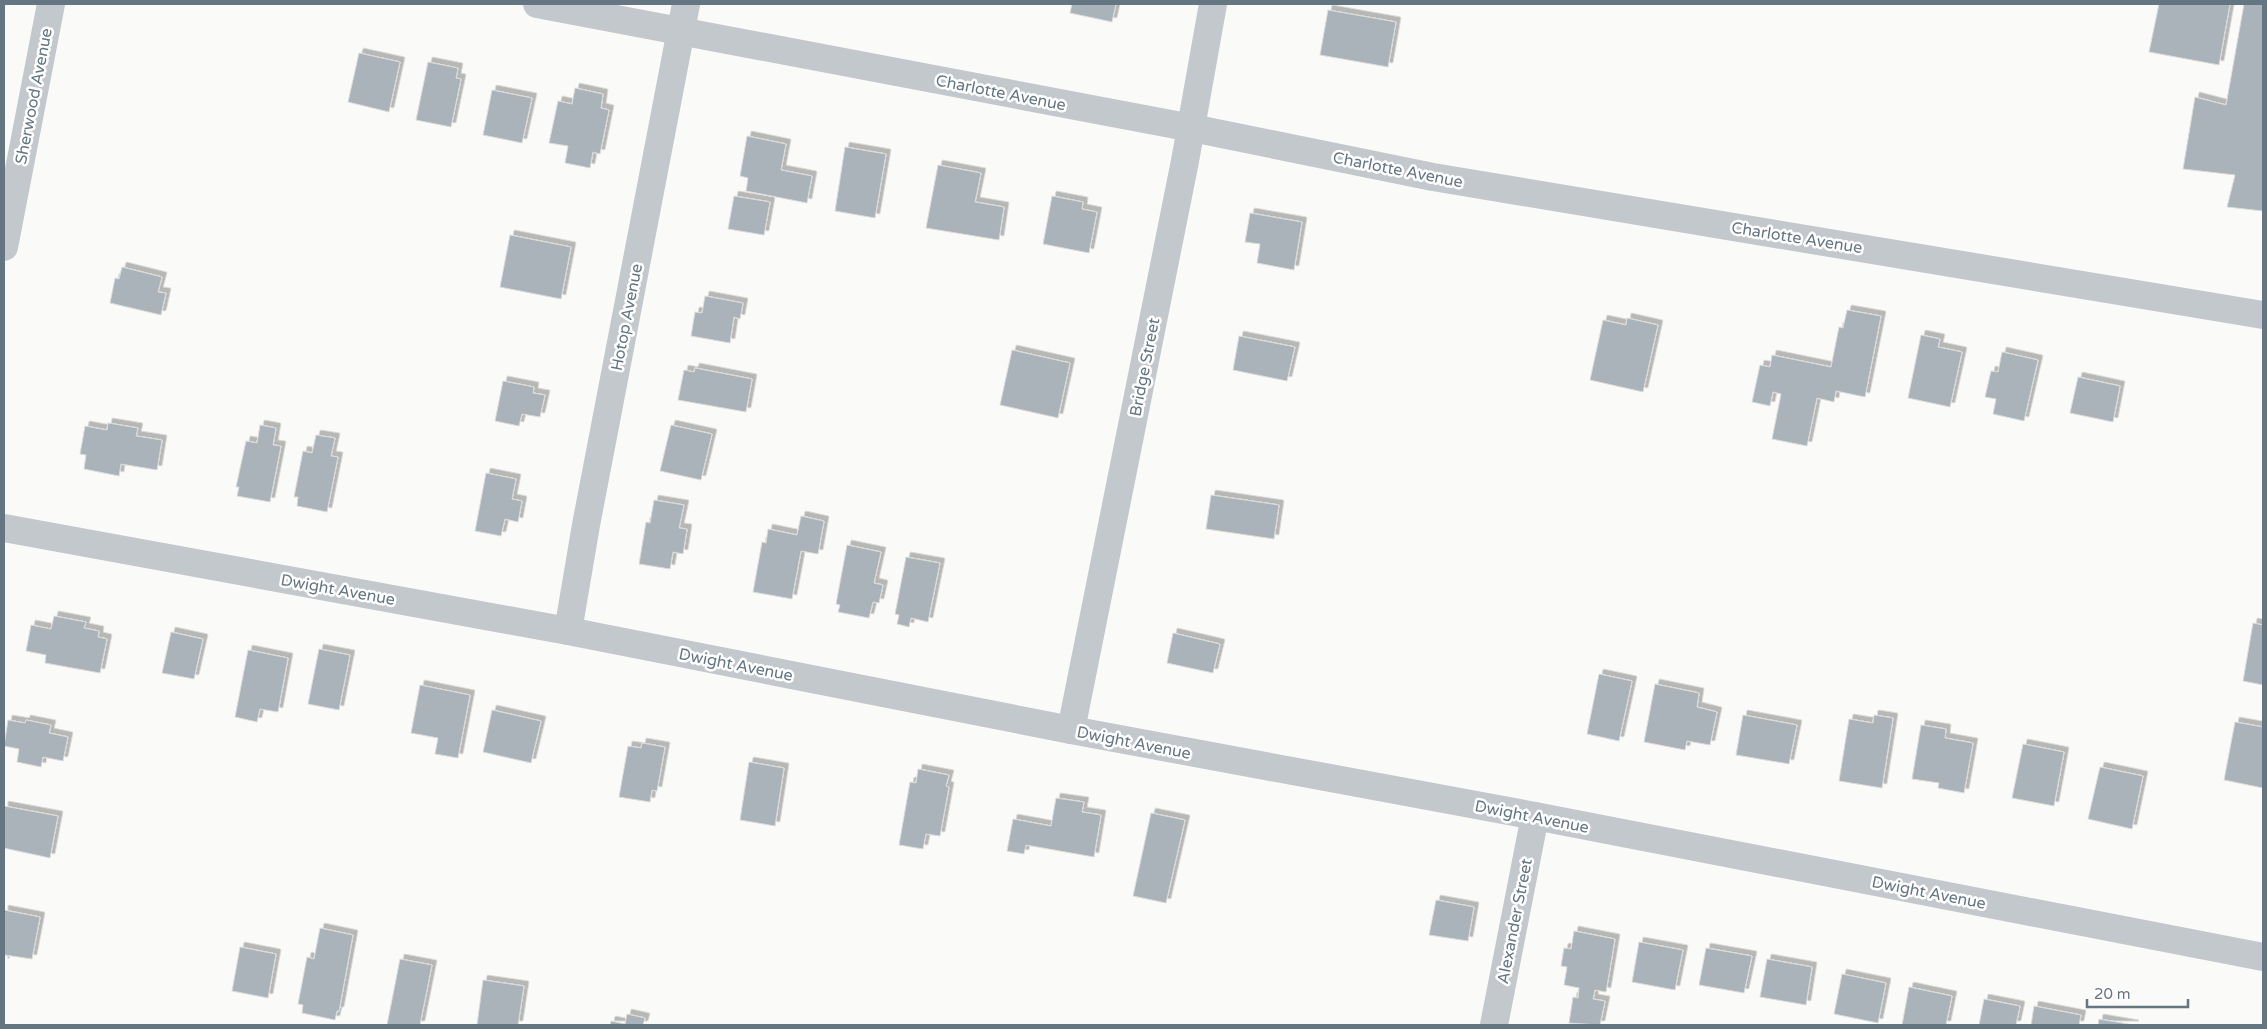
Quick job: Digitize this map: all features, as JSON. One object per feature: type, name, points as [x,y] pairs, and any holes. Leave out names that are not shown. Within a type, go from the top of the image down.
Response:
[{"type":"street","name":"Sherwood Avenue","points":[[4,247],[50,4]]},
{"type":"street","name":"Charlotte Avenue","points":[[536,4],[1192,128],[1433,177],[2263,315]]},
{"type":"street","name":"Hotop Avenue","points":[[568,631],[586,525],[686,4]]},
{"type":"street","name":"Bridge Street","points":[[1071,730],[1192,128],[1213,4]]},
{"type":"street","name":"Dwight Avenue","points":[[4,528],[568,631],[1071,730],[1535,816],[2263,957]]},
{"type":"street","name":"Alexander Street","points":[[1494,1025],[1535,816]]},
{"type":"building","points":[[1072,4],[1116,4],[1112,22],[1070,13]]},
{"type":"building","points":[[2159,4],[2230,4],[2219,65],[2149,52]]},
{"type":"building","points":[[2244,4],[2263,4],[2263,211],[2227,207],[2235,175],[2183,169],[2195,97],[2226,105]]},
{"type":"building","points":[[1328,10],[1396,22],[1388,67],[1320,55]]},
{"type":"building","points":[[359,53],[400,62],[389,112],[348,102]]},
{"type":"building","points":[[428,62],[458,68],[456,78],[461,79],[451,127],[416,120]]},
{"type":"building","points":[[575,88],[603,94],[601,108],[609,110],[600,154],[593,152],[590,168],[565,163],[568,146],[549,143],[558,101],[572,104]]},
{"type":"building","points":[[492,90],[532,98],[522,143],[483,135]]},
{"type":"building","points":[[747,136],[786,144],[781,170],[812,176],[807,203],[746,191],[748,178],[740,176]]},
{"type":"building","points":[[845,147],[886,154],[875,218],[835,211]]},
{"type":"building","points":[[938,165],[981,173],[975,202],[1004,207],[999,240],[926,228]]},
{"type":"building","points":[[734,196],[770,202],[764,235],[728,229]]},
{"type":"building","points":[[1052,196],[1083,202],[1082,209],[1097,212],[1089,253],[1043,244]]},
{"type":"building","points":[[1250,213],[1302,222],[1294,270],[1257,263],[1260,244],[1245,242]]},
{"type":"building","points":[[510,235],[571,247],[561,299],[500,287]]},
{"type":"building","points":[[122,267],[162,277],[158,292],[166,293],[161,315],[110,303],[115,278],[119,279]]},
{"type":"building","points":[[705,296],[743,303],[740,319],[734,317],[730,343],[691,336],[695,312],[702,313]]},
{"type":"building","points":[[1847,310],[1881,316],[1865,397],[1836,391],[1834,402],[1817,398],[1807,446],[1772,439],[1781,394],[1773,392],[1770,406],[1752,402],[1760,365],[1770,367],[1772,355],[1831,367],[1839,327],[1843,328]]},
{"type":"building","points":[[1627,318],[1658,325],[1643,392],[1590,380],[1603,320],[1626,325]]},
{"type":"building","points":[[1921,335],[1940,339],[1938,347],[1962,352],[1950,407],[1908,398]]},
{"type":"building","points":[[1239,336],[1295,347],[1287,381],[1233,370]]},
{"type":"building","points":[[1012,350],[1070,363],[1058,418],[1000,405]]},
{"type":"building","points":[[2002,352],[2038,360],[2024,421],[1993,414],[1996,399],[1985,397],[1991,371],[1998,372]]},
{"type":"building","points":[[695,368],[752,379],[746,412],[678,400],[684,370],[694,372]]},
{"type":"building","points":[[2078,377],[2120,386],[2113,422],[2070,413]]},
{"type":"building","points":[[503,381],[534,387],[533,393],[545,395],[540,417],[522,414],[519,426],[495,421]]},
{"type":"building","points":[[108,423],[138,428],[136,436],[162,440],[157,470],[121,464],[119,476],[84,469],[86,455],[80,454],[85,426],[107,430]]},
{"type":"building","points":[[260,425],[276,428],[273,445],[281,446],[270,502],[237,496],[239,487],[236,487],[246,441],[257,443]]},
{"type":"building","points":[[671,425],[712,434],[701,480],[660,471]]},
{"type":"building","points":[[316,435],[335,438],[331,456],[338,457],[327,512],[297,506],[298,497],[294,497],[303,451],[312,453]]},
{"type":"building","points":[[486,473],[516,479],[512,499],[522,501],[518,522],[505,519],[501,536],[475,531]]},
{"type":"building","points":[[1211,495],[1279,505],[1274,539],[1206,529]]},
{"type":"building","points":[[654,500],[684,505],[679,528],[687,529],[683,554],[673,552],[670,569],[639,564],[646,522],[650,523]]},
{"type":"building","points":[[801,516],[824,521],[818,554],[801,551],[792,599],[753,592],[762,542],[766,543],[768,529],[797,535]]},
{"type":"building","points":[[847,545],[881,552],[874,583],[883,585],[879,603],[873,602],[869,618],[838,612],[840,605],[836,604]]},
{"type":"building","points":[[906,557],[940,563],[928,622],[911,618],[909,627],[897,624],[899,615],[895,614]]},
{"type":"building","points":[[54,616],[86,622],[84,628],[99,631],[98,637],[107,639],[100,673],[45,663],[46,655],[26,651],[31,625],[51,629]]},
{"type":"building","points":[[2253,623],[2263,625],[2263,685],[2243,681]]},
{"type":"building","points":[[171,632],[203,639],[194,679],[162,673]]},
{"type":"building","points":[[1173,633],[1220,644],[1213,673],[1167,663]]},
{"type":"building","points":[[319,649],[350,655],[339,710],[308,704]]},
{"type":"building","points":[[248,650],[288,658],[278,712],[260,709],[257,722],[235,717]]},
{"type":"building","points":[[1599,674],[1632,681],[1619,741],[1587,734]]},
{"type":"building","points":[[1655,684],[1699,693],[1697,707],[1717,712],[1710,745],[1687,741],[1685,750],[1644,742]]},
{"type":"building","points":[[420,685],[470,695],[458,758],[435,754],[438,738],[411,733]]},
{"type":"building","points":[[492,710],[541,721],[531,763],[483,752]]},
{"type":"building","points":[[1743,715],[1797,725],[1789,764],[1736,755]]},
{"type":"building","points":[[1874,715],[1893,718],[1882,788],[1839,781],[1849,719],[1873,723]]},
{"type":"building","points":[[8,720],[25,723],[26,720],[51,725],[49,733],[68,737],[63,761],[43,757],[41,767],[17,762],[19,749],[4,746]]},
{"type":"building","points":[[2235,722],[2263,727],[2263,788],[2224,780]]},
{"type":"building","points":[[1921,725],[1946,729],[1945,738],[1973,743],[1964,793],[1938,788],[1939,783],[1912,779]]},
{"type":"building","points":[[642,743],[665,747],[657,791],[652,790],[650,802],[619,797],[628,746],[641,748]]},
{"type":"building","points":[[2023,744],[2064,752],[2054,806],[2012,798]]},
{"type":"building","points":[[749,762],[784,768],[775,826],[740,820]]},
{"type":"building","points":[[2100,767],[2143,776],[2132,829],[2088,819]]},
{"type":"building","points":[[918,769],[949,775],[946,786],[949,787],[940,836],[926,834],[923,849],[899,845],[910,782],[916,783]]},
{"type":"building","points":[[1056,798],[1084,802],[1082,812],[1101,815],[1094,857],[1026,845],[1024,854],[1007,851],[1013,819],[1051,826]]},
{"type":"building","points":[[4,806],[58,816],[50,858],[4,848]]},
{"type":"building","points":[[1151,813],[1185,820],[1166,903],[1133,896]]},
{"type":"building","points":[[1436,900],[1474,907],[1468,941],[1429,935]]},
{"type":"building","points":[[4,910],[40,917],[32,959],[5,955],[4,963]]},
{"type":"building","points":[[320,928],[353,935],[339,1011],[337,1011],[335,1020],[302,1013],[303,1005],[298,1004],[307,957],[314,959]]},
{"type":"building","points":[[1574,931],[1615,939],[1606,992],[1595,990],[1593,999],[1605,1001],[1600,1025],[1569,1023],[1573,997],[1578,998],[1579,988],[1564,985],[1567,967],[1561,966],[1564,948],[1571,949]]},
{"type":"building","points":[[1639,942],[1683,950],[1675,990],[1632,982]]},
{"type":"building","points":[[240,947],[276,954],[268,998],[232,991]]},
{"type":"building","points":[[1706,948],[1752,956],[1744,993],[1699,985]]},
{"type":"building","points":[[400,959],[432,965],[420,1025],[387,1025]]},
{"type":"building","points":[[1767,959],[1812,967],[1806,1005],[1760,997]]},
{"type":"building","points":[[1842,974],[1886,983],[1878,1023],[1834,1014]]},
{"type":"building","points":[[483,980],[524,986],[518,1025],[477,1025]]},
{"type":"building","points":[[1909,987],[1952,996],[1946,1025],[1902,1025]]},
{"type":"building","points":[[1984,999],[2020,1006],[2016,1025],[1979,1025]]},
{"type":"building","points":[[2034,1006],[2081,1015],[2079,1025],[2031,1025]]},
{"type":"building","points":[[627,1014],[645,1018],[643,1025],[610,1025],[611,1021],[625,1024]]},
{"type":"building","points":[[2099,1019],[2134,1025],[2098,1025]]}]
